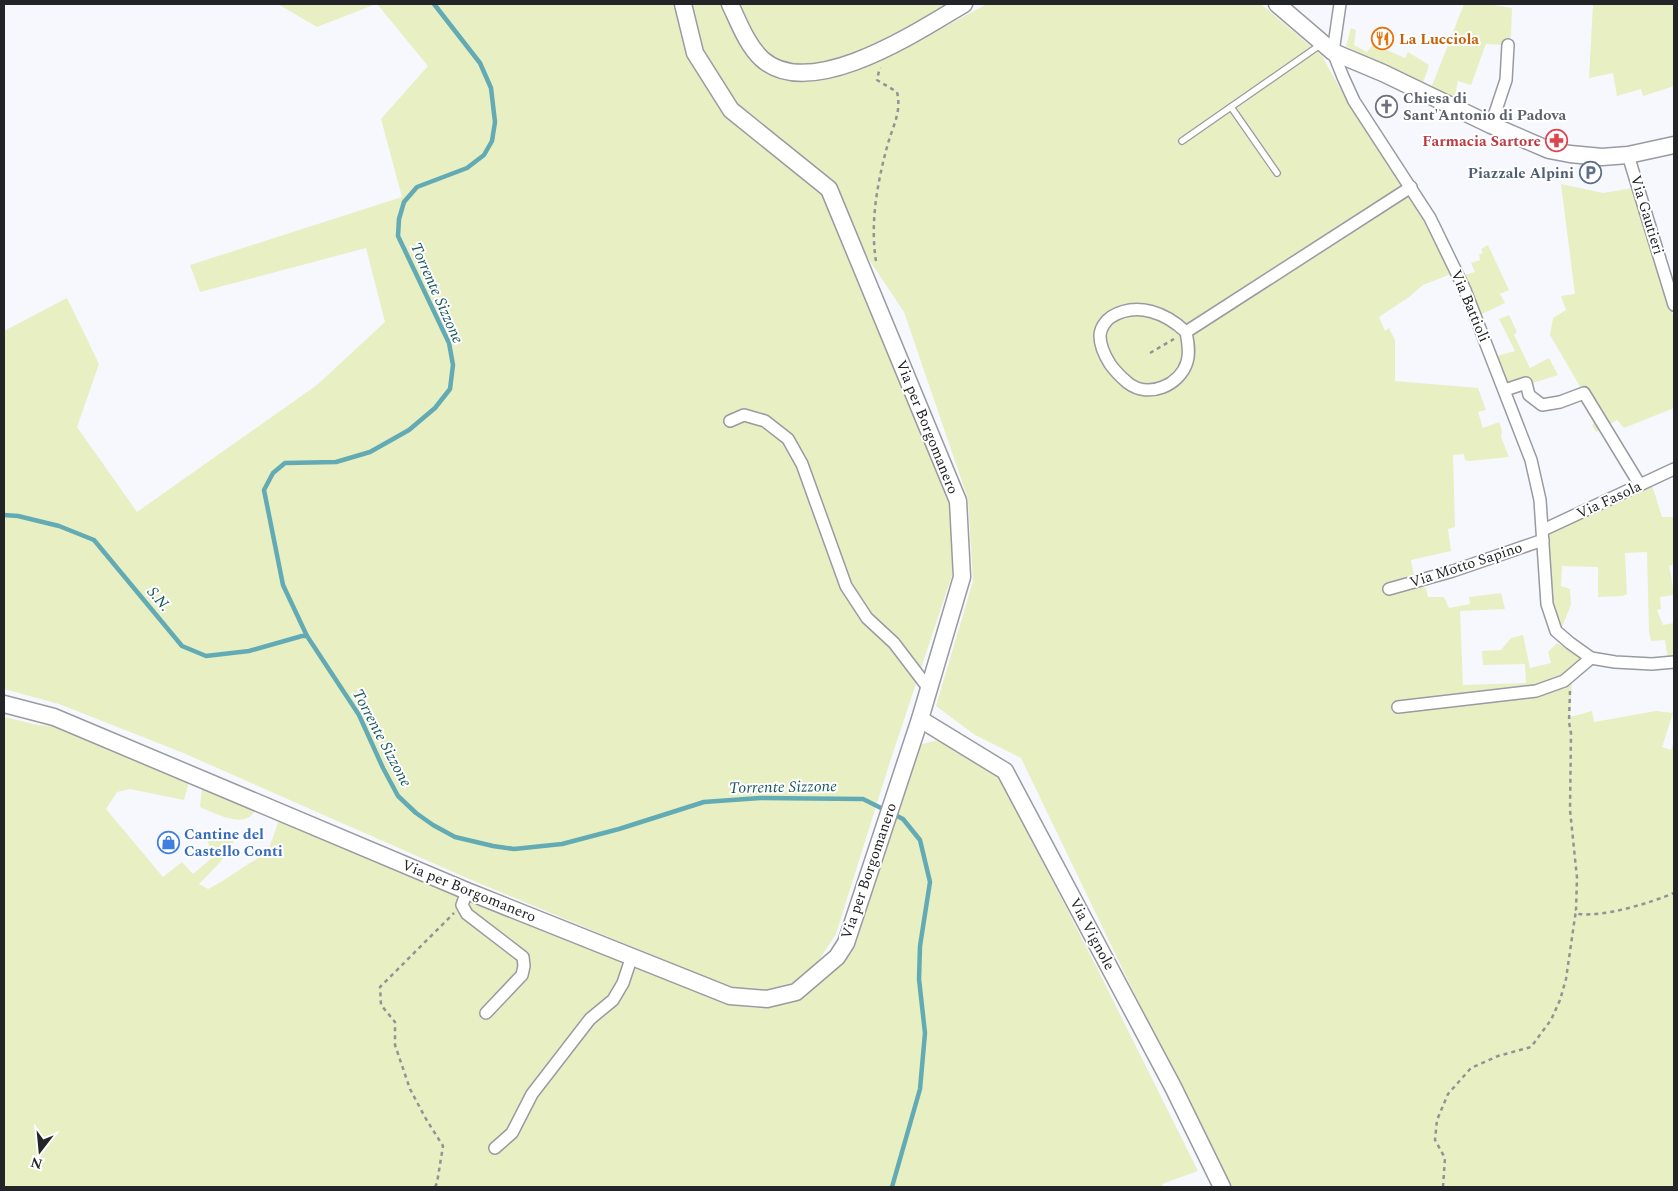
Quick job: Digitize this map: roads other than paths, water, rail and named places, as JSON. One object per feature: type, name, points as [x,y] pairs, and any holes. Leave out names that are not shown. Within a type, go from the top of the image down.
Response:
[{"type":"main road","name":"Via per Borgomanero","points":[[4,704],[54,717],[464,898],[632,956],[730,996],[767,999],[796,992],[837,957],[846,943],[920,719],[962,577],[958,501],[829,189],[731,110],[695,52],[683,4]]},
{"type":"main road","points":[[730,4],[751,46],[763,60],[781,70],[802,74],[821,72],[862,59],[906,39],[964,4]]},
{"type":"main road","points":[[1277,4],[1328,48],[1491,125],[1549,150],[1602,157],[1628,155],[1674,145]]},
{"type":"main road","name":"Via Vignole","points":[[920,719],[1005,771],[1173,1087],[1222,1187]]},
{"type":"street","points":[[1328,48],[1340,4]]},
{"type":"street","points":[[1491,125],[1506,80],[1508,45]]},
{"type":"street","name":"Via Battioli","points":[[1328,48],[1354,100],[1430,218],[1465,290],[1531,460],[1540,500],[1547,604],[1556,631],[1570,644],[1591,658]]},
{"type":"street","name":"Via Gautieri","points":[[1628,155],[1674,305]]},
{"type":"street","points":[[1186,332],[1411,187]]},
{"type":"street","points":[[1137,310],[1156,312],[1174,320],[1186,332],[1189,345],[1188,362],[1180,377],[1166,387],[1147,390],[1130,384],[1115,370],[1104,355],[1100,335],[1105,321],[1120,312],[1137,310]]},
{"type":"street","points":[[1505,390],[1526,383],[1529,395],[1542,405],[1560,402],[1584,394],[1640,484]]},
{"type":"street","points":[[730,421],[744,415],[765,421],[788,439],[802,464],[846,586],[867,618],[894,643],[929,689]]},
{"type":"street","name":"Via Fasola","points":[[1543,535],[1674,468]]},
{"type":"street","name":"Via Motto Sapino","points":[[1389,589],[1453,571],[1543,535]]},
{"type":"street","points":[[1398,707],[1536,691],[1564,681],[1591,658],[1643,664],[1674,662]]},
{"type":"street","points":[[464,898],[467,914],[523,957],[522,975],[486,1012]]},
{"type":"street","points":[[495,1148],[512,1133],[532,1094],[590,1019],[613,1000],[623,983],[632,956]]},
{"type":"lane","points":[[1182,141],[1231,107],[1328,48]]},
{"type":"lane","points":[[1231,107],[1277,173]]},
{"type":"waterway","name":"Torrente Sizzone","points":[[434,4],[480,63],[491,88],[495,122],[492,141],[484,155],[467,168],[417,187],[404,202],[399,219],[398,236],[449,343],[453,365],[450,389],[435,408],[409,430],[370,452],[336,462],[285,463],[273,473],[264,490],[283,585],[307,636],[359,715],[398,796],[416,813],[455,837],[514,849],[562,844],[619,829],[704,802],[760,798],[863,799],[903,819],[920,840],[930,882],[920,946],[919,979],[925,1033],[920,1089],[892,1187]]},
{"type":"waterway","name":"S.N.","points":[[4,515],[18,516],[59,526],[94,540],[182,646],[206,656],[249,651],[307,636]]},
{"type":"place","name":"La Lucciola","points":[[1383,39]]},
{"type":"place","name":"Chiesa di Sant'Antonio di Padova","points":[[1387,107]]},
{"type":"place","name":"Farmacia Sartore","points":[[1557,141]]},
{"type":"place","name":"Piazzale Alpini","points":[[1590,173]]},
{"type":"place","name":"Cantine del Castello Conti","points":[[168,843]]}]
